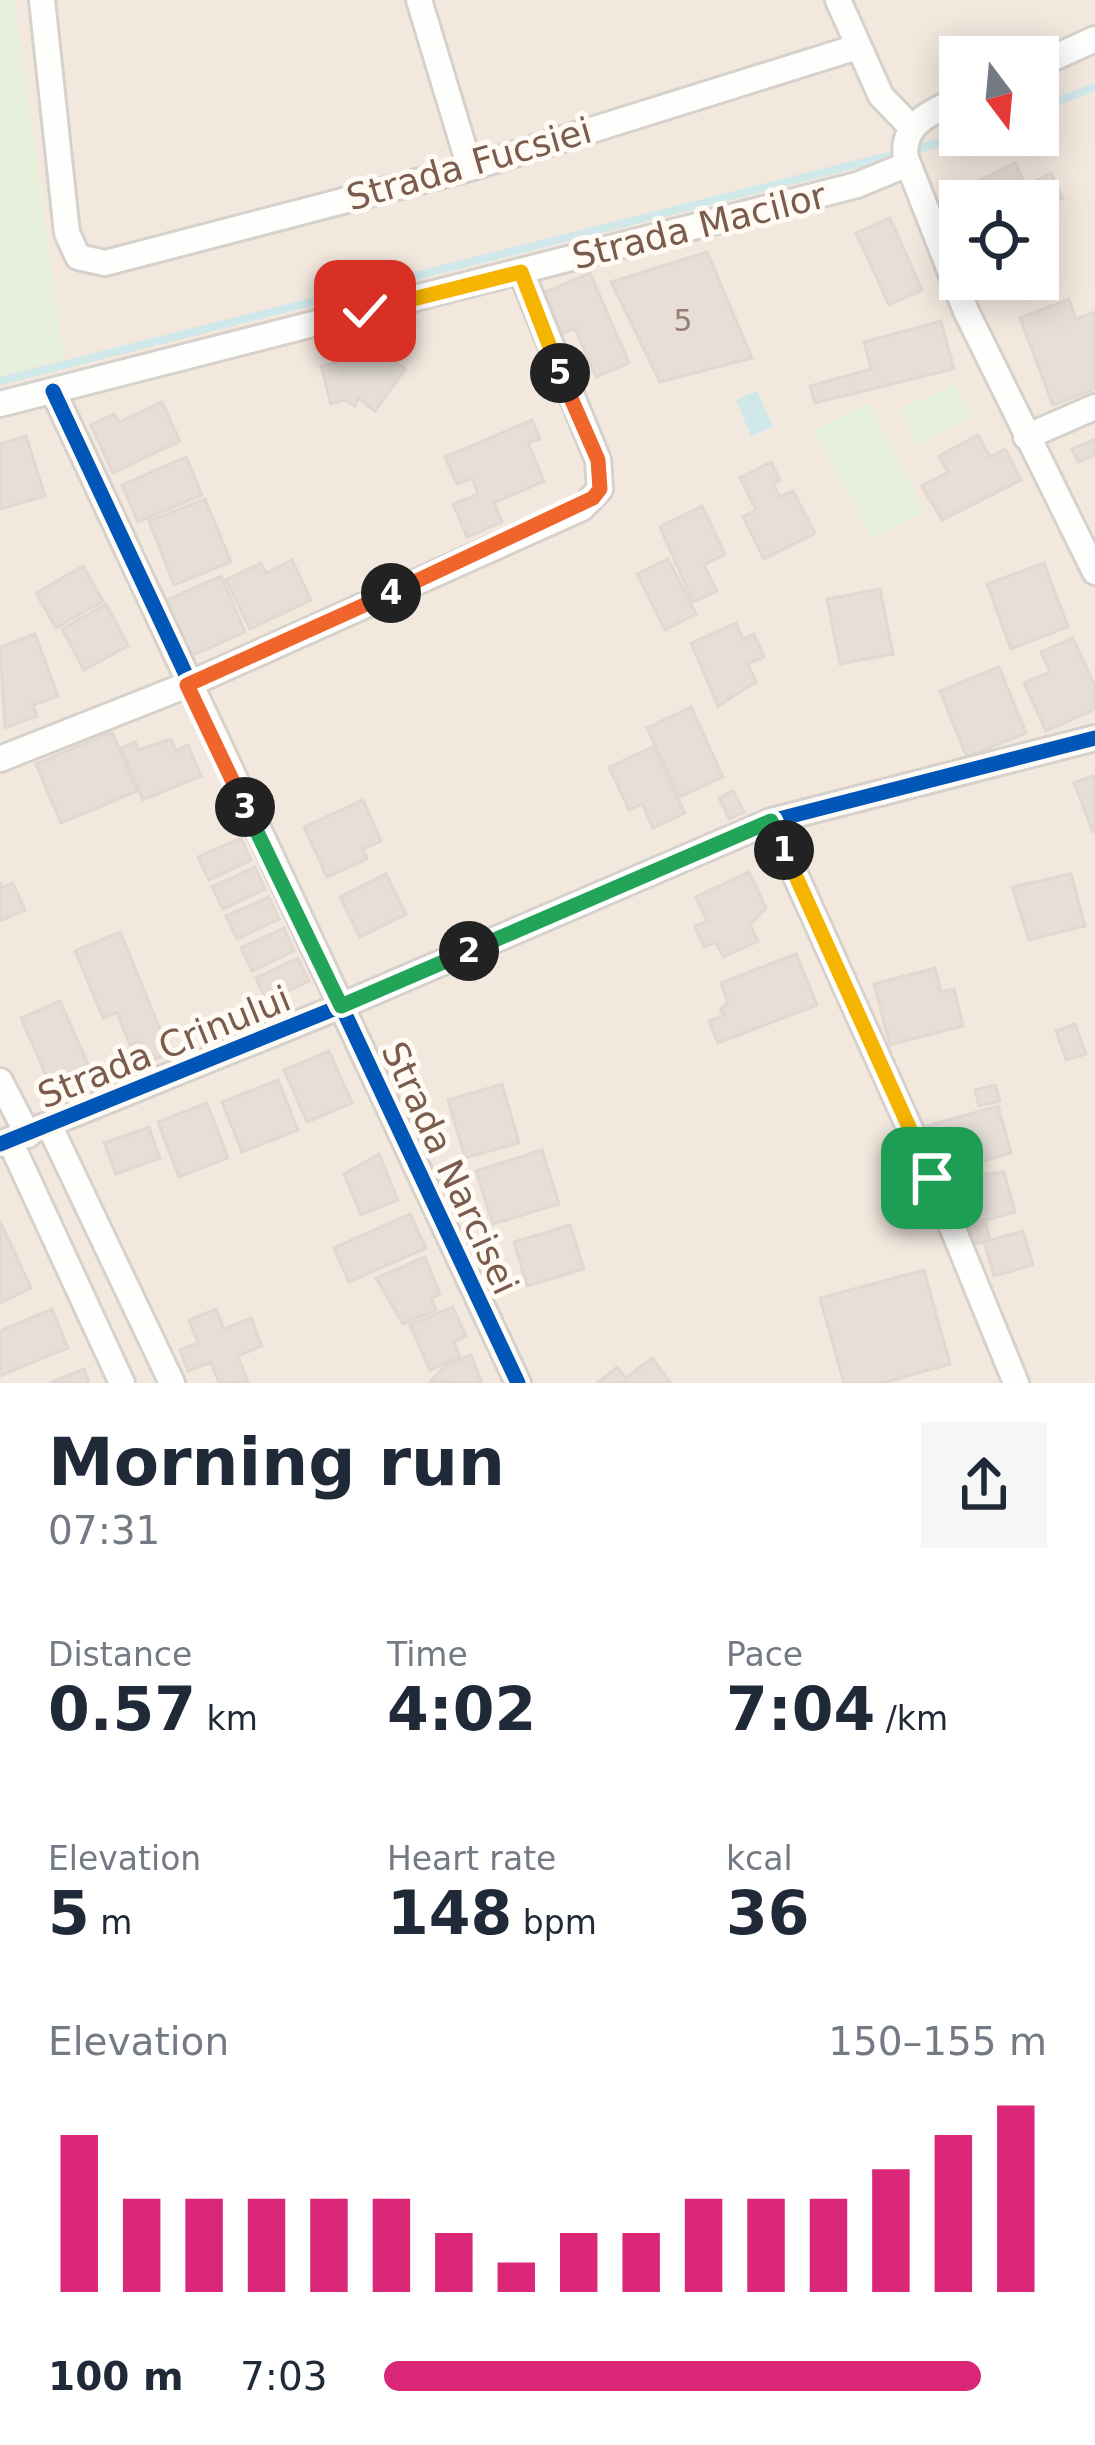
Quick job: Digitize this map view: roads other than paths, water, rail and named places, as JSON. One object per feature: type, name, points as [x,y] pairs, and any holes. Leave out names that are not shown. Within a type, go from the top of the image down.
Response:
[{"type":"street","name":"Strada Fucsiei","points":[[42,0],[68,233],[78,256],[105,263],[470,168],[856,47]]},
{"type":"street","points":[[419,0],[470,168]]},
{"type":"street","points":[[838,0],[907,149],[966,311],[1095,572]]},
{"type":"street","points":[[1059,56],[1095,40]]},
{"type":"street","name":"Strada Macilor","points":[[0,404],[857,185],[939,119]]},
{"type":"street","points":[[0,759],[187,685],[582,508],[600,489],[598,460],[521,272]]},
{"type":"street","name":"Strada Narcisei","points":[[53,391],[518,1383]]},
{"type":"street","points":[[1026,437],[1095,406]]},
{"type":"street","name":"Strada Crinului","points":[[22,1137],[771,821],[1095,738]]},
{"type":"street","points":[[771,821],[932,1178],[1016,1383]]},
{"type":"street","points":[[0,1081],[122,1383]]},
{"type":"street","points":[[22,1137],[172,1383]]},
{"type":"water","points":[[757,391],[773,427],[751,436],[736,400]]},
{"type":"waterway","points":[[1059,101],[1095,87]]},
{"type":"waterway","points":[[0,381],[939,143]]}]
